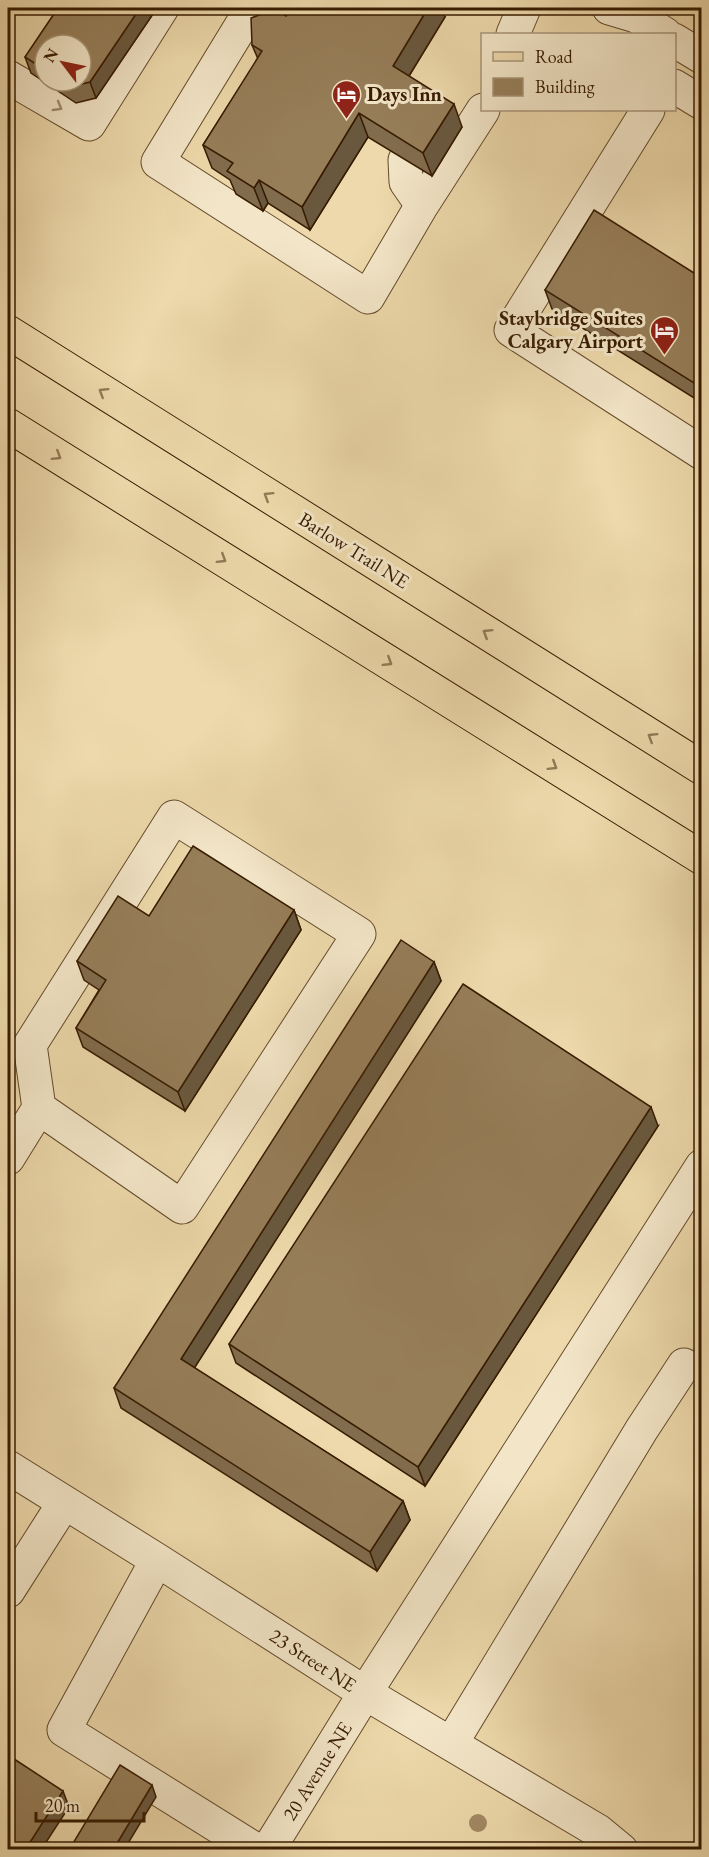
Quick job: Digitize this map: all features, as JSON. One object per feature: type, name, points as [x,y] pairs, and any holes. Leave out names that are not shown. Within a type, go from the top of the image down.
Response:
[{"type":"main road","name":"Barlow Trail NE","points":[[8,332],[702,768]]},
{"type":"main road","points":[[8,424],[702,858]]},
{"type":"street","points":[[8,78],[89,124],[162,8]]},
{"type":"street","points":[[252,8],[158,162],[368,297],[422,206],[473,106]]},
{"type":"street","points":[[513,33],[524,8]]},
{"type":"street","points":[[632,16],[663,33]]},
{"type":"street","points":[[676,41],[702,57]]},
{"type":"street","points":[[676,87],[702,103]]},
{"type":"street","points":[[647,111],[510,330],[702,453]]},
{"type":"street","points":[[405,160],[406,182],[422,206]]},
{"type":"street","points":[[8,1158],[39,1108],[30,1045],[174,817],[359,934],[182,1207],[39,1108]]},
{"type":"street","name":"20 Avenue NE","points":[[268,1850],[702,1166]]},
{"type":"street","points":[[451,1744],[642,1429],[684,1365]]},
{"type":"street","name":"23 Street NE","points":[[8,1467],[365,1694],[598,1831],[621,1850]]},
{"type":"street","points":[[8,1591],[64,1503]]},
{"type":"street","points":[[157,1560],[64,1730],[256,1850]]},
{"type":"building","points":[[58,8],[140,8],[93,78],[93,33],[41,33]]},
{"type":"building","name":"Days Inn","points":[[292,8],[428,8],[393,66],[454,104],[423,153],[359,113],[302,207],[259,180],[254,188],[227,171],[233,163],[203,145],[262,51],[252,45],[251,18],[275,9],[286,16]]},
{"type":"building","points":[[33,45],[33,62],[25,57]]},
{"type":"building","name":"Staybridge Suites Calgary Airport","points":[[594,210],[702,278],[702,388],[545,290]]},
{"type":"building","points":[[193,846],[294,910],[178,1092],[76,1028],[106,980],[77,961],[118,896],[149,916]]},
{"type":"building","points":[[401,940],[434,962],[181,1359],[403,1501],[370,1552],[114,1388]]},
{"type":"building","points":[[463,984],[651,1107],[418,1467],[229,1344]]},
{"type":"building","points":[[8,1755],[63,1791],[25,1850],[8,1850]]},
{"type":"building","points":[[120,1765],[152,1785],[113,1850],[69,1850]]},
{"type":"place","name":"Days Inn","points":[[346,120]]},
{"type":"place","name":"Staybridge Suites Calgary Airport","points":[[664,356]]}]
